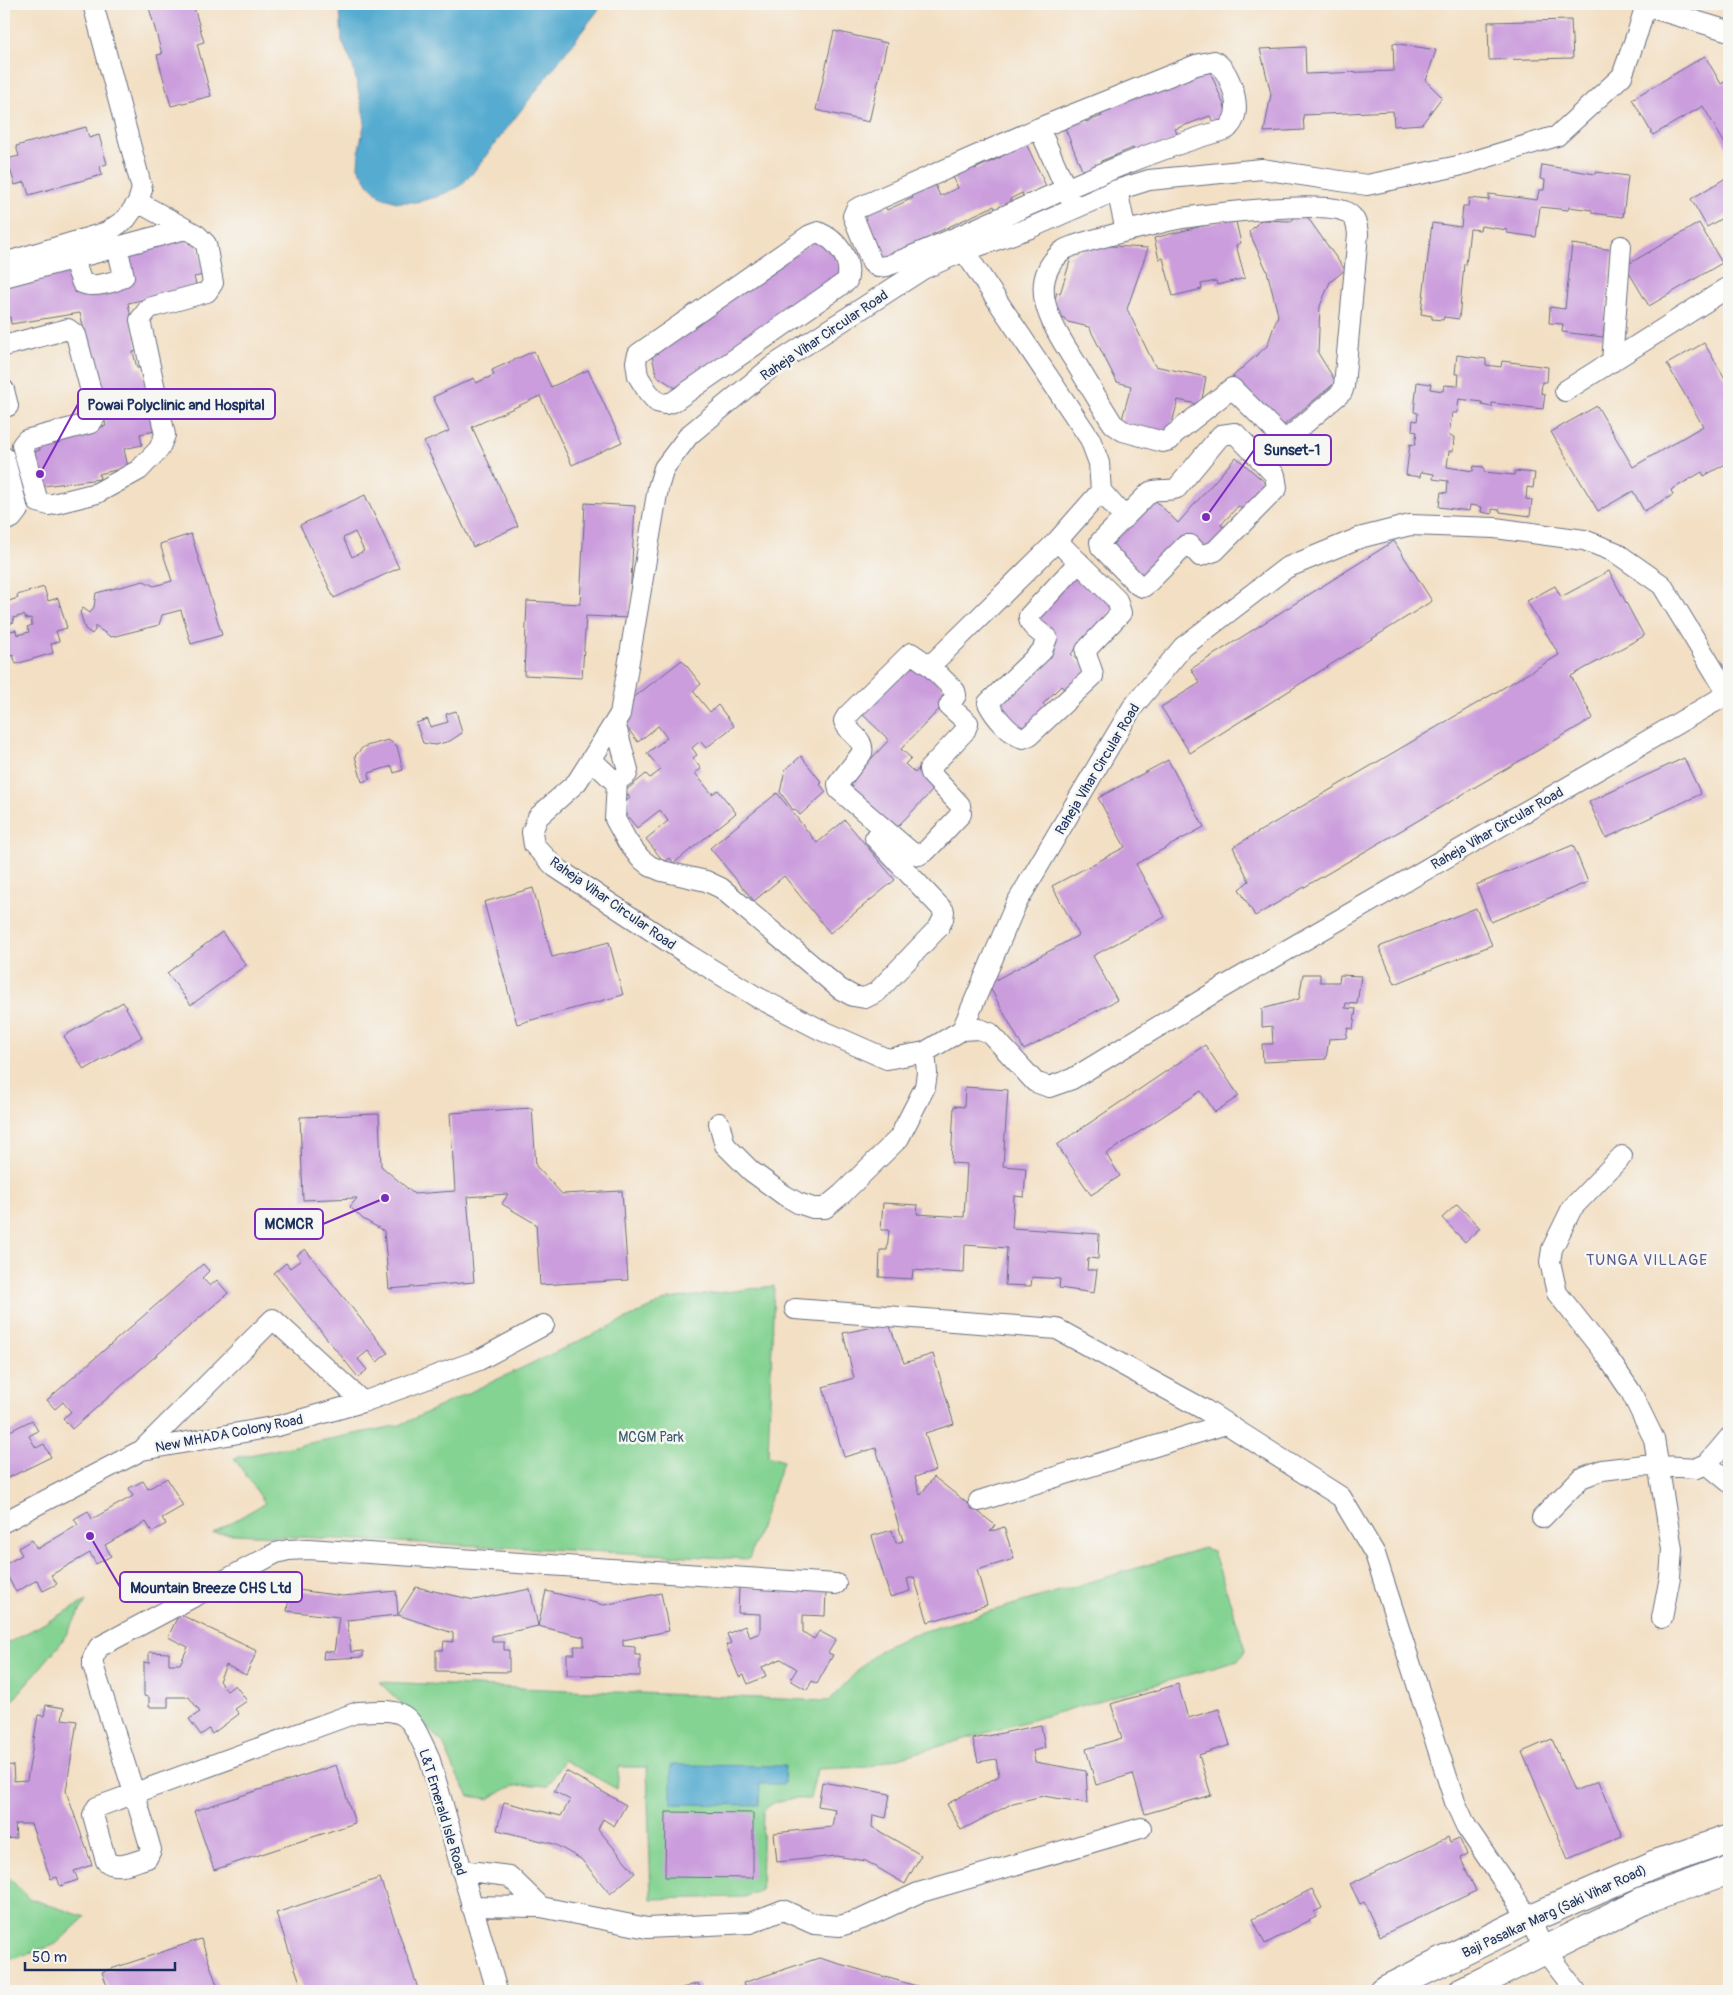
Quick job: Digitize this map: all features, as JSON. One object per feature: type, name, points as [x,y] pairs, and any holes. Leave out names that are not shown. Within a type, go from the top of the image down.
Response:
[{"type":"main road","name":"Baji Pasalkar Marg (Saki Vihar Road)","points":[[1383,1991],[1529,1919],[1653,1866],[1729,1839]]},
{"type":"main road","name":"Baji Pasalkar Marg (Saki Vihar Road)","points":[[1463,1991],[1643,1901],[1729,1870]]},
{"type":"street","points":[[4,263],[107,232],[126,219],[138,202],[142,189],[93,4]]},
{"type":"street","name":"Raheja Vihar Circular Road","points":[[962,1030],[1016,904],[1132,708],[1183,647],[1286,568],[1359,538],[1410,524],[1496,528],[1584,540],[1615,552],[1662,585],[1729,694],[1220,989],[1072,1079],[1050,1087],[1035,1082],[990,1033],[979,1029],[962,1030],[924,1052],[887,1059],[821,1030],[755,996],[687,954],[555,867],[534,846],[532,832],[538,817],[577,782],[620,714],[658,488],[664,468],[689,435],[774,365],[923,269],[964,251],[1030,228],[1117,190],[1149,180],[1262,170],[1366,185],[1458,166],[1558,136],[1622,76],[1645,5],[1729,31]]},
{"type":"street","points":[[1214,61],[1224,69],[1236,101],[1233,123],[1227,129],[1185,142],[1066,188],[894,263],[878,268],[872,263],[852,216],[856,209],[1039,128],[1196,65],[1214,61]]},
{"type":"street","points":[[1039,128],[1075,209]]},
{"type":"street","points":[[1117,190],[1126,231]]},
{"type":"street","points":[[4,346],[68,329],[76,336],[97,414],[91,423],[26,440],[22,445],[38,502],[49,505],[97,493],[139,470],[159,449],[164,435],[140,320],[149,308],[207,292],[213,283],[206,244],[197,235],[138,202]]},
{"type":"street","points":[[1294,207],[1344,211],[1352,216],[1357,223],[1358,234],[1342,392],[1288,438],[1283,439],[1232,388],[1170,440],[1164,442],[1123,432],[1113,424],[1052,325],[1044,299],[1044,288],[1050,265],[1065,249],[1126,231],[1183,218],[1294,207]]},
{"type":"street","points":[[4,277],[185,229]]},
{"type":"street","points":[[818,232],[828,236],[842,251],[849,266],[847,281],[760,343],[673,402],[665,404],[657,402],[638,376],[636,362],[638,354],[810,235],[818,232]]},
{"type":"street","points":[[1612,362],[1621,246]]},
{"type":"street","points":[[74,258],[82,283],[87,286],[119,280],[124,276],[117,247]]},
{"type":"street","points":[[964,251],[1090,439],[1098,464],[1101,491],[1124,517]]},
{"type":"street","points":[[1565,392],[1729,287]]},
{"type":"street","points":[[760,343],[774,365]]},
{"type":"street","points":[[1235,433],[1275,475],[1277,488],[1215,552],[1200,556],[1190,545],[1186,544],[1143,587],[1138,585],[1101,548],[1100,542],[1124,517],[1150,492],[1158,489],[1169,491],[1177,488],[1221,434],[1235,433]]},
{"type":"street","points":[[4,456],[18,510],[12,518],[4,521]]},
{"type":"street","points":[[930,666],[1057,541],[1101,491]]},
{"type":"street","points":[[1057,541],[1079,562],[1117,600],[1121,612],[1086,650],[1086,658],[1092,667],[1093,676],[1030,735],[1023,738],[1017,737],[991,710],[988,703],[1042,651],[1047,638],[1032,625],[1028,620],[1029,616],[1079,562]]},
{"type":"street","points":[[911,653],[930,666],[955,691],[956,694],[950,706],[968,723],[965,731],[929,770],[960,805],[961,814],[927,850],[914,854],[840,790],[838,784],[862,753],[864,747],[862,742],[846,727],[844,721],[847,716],[911,653]]},
{"type":"street","points":[[615,723],[628,770],[625,777],[617,781]]},
{"type":"street","points":[[592,760],[607,776],[617,781]]},
{"type":"street","points":[[617,781],[615,819],[627,841],[640,858],[650,866],[662,871],[706,881],[722,888],[840,989],[853,996],[865,998],[877,992],[939,927],[944,911],[875,838]]},
{"type":"street","points":[[719,1123],[725,1145],[751,1171],[798,1203],[813,1208],[826,1208],[899,1138],[925,1087],[928,1073],[924,1052]]},
{"type":"street","points":[[1622,1156],[1572,1208],[1552,1249],[1550,1262],[1558,1292],[1606,1355],[1631,1392],[1654,1438],[1657,1466],[1672,1549],[1670,1577],[1662,1618]]},
{"type":"street","points":[[795,1309],[1058,1329],[1205,1410],[1341,1497],[1375,1554],[1455,1802],[1466,1826],[1529,1919],[1545,1951],[1576,1991]]},
{"type":"street","points":[[142,1450],[273,1319],[362,1402]]},
{"type":"street","name":"New MHADA Colony Road","points":[[4,1522],[142,1450],[278,1426],[362,1402],[479,1360],[544,1325]]},
{"type":"street","points":[[979,1501],[1226,1424]]},
{"type":"street","points":[[1542,1518],[1581,1478],[1602,1470],[1644,1465],[1697,1468],[1707,1464],[1729,1438]]},
{"type":"street","points":[[1707,1464],[1729,1482]]},
{"type":"street","name":"L&T Emerald Isle Road","points":[[497,1991],[429,1758],[414,1726],[404,1715],[386,1710],[358,1712],[134,1792],[92,1665],[99,1646],[276,1553],[288,1550],[836,1584]]},
{"type":"street","points":[[471,1906],[541,1907],[647,1928],[750,1923],[783,1910],[814,1924],[840,1926],[862,1919],[918,1892],[1141,1828]]},
{"type":"street","points":[[461,1870],[510,1876],[541,1907]]},
{"type":"green space","name":"MCGM Park","points":[[774,1286],[768,1456],[783,1461],[749,1559],[213,1533],[265,1503],[234,1458],[400,1425],[669,1299]]},
{"type":"green space","points":[[1204,1548],[1213,1551],[1246,1649],[1238,1661],[867,1767],[817,1769],[810,1799],[779,1801],[768,1806],[763,1811],[761,1890],[745,1897],[651,1899],[647,1767],[619,1767],[617,1789],[564,1760],[548,1786],[511,1787],[490,1799],[469,1796],[456,1774],[443,1743],[379,1682],[829,1701],[866,1662],[883,1648],[911,1635]]},
{"type":"green space","points":[[86,1601],[61,1643],[4,1711],[4,1645]]},
{"type":"green space","points":[[4,1872],[28,1898],[85,1917],[56,1944],[4,1962]]},
{"type":"water","points":[[342,4],[603,4],[471,175],[459,187],[436,197],[416,202],[397,202],[381,197],[369,185],[358,167],[359,149],[365,121],[353,66],[342,41],[340,10]]},
{"type":"water","points":[[671,1765],[785,1766],[784,1784],[760,1784],[759,1805],[671,1804]]},
{"type":"building","points":[[148,4],[193,4],[204,42],[197,44],[211,96],[171,106],[157,55],[162,54]]},
{"type":"building","points":[[1571,20],[1573,58],[1489,60],[1488,22]]},
{"type":"building","points":[[834,31],[887,43],[869,122],[816,110]]},
{"type":"building","points":[[1393,43],[1436,50],[1426,81],[1442,97],[1422,124],[1394,126],[1393,111],[1303,115],[1304,130],[1264,132],[1271,94],[1260,49],[1305,47],[1306,74],[1394,71]]},
{"type":"building","points":[[1705,56],[1721,84],[1729,79],[1729,151],[1703,106],[1653,135],[1632,99]]},
{"type":"building","points":[[1208,66],[1229,118],[1214,124],[1210,116],[1175,129],[1179,138],[1136,155],[1133,148],[1101,161],[1104,167],[1084,175],[1063,123],[1083,115],[1086,122],[1102,116],[1099,108]]},
{"type":"building","points":[[86,127],[89,138],[99,135],[107,164],[100,166],[102,175],[29,195],[25,182],[15,185],[7,159],[19,156],[16,146]]},
{"type":"building","points":[[1024,139],[1047,188],[1024,198],[1022,193],[1010,199],[1012,203],[996,211],[994,206],[931,235],[933,239],[917,247],[916,244],[880,264],[857,215],[883,203],[887,210],[913,198],[910,191],[933,180],[940,196],[958,188],[951,172],[972,163],[975,169],[1001,157],[998,150]]},
{"type":"building","points":[[1542,165],[1595,174],[1596,172],[1628,176],[1623,217],[1592,213],[1592,210],[1569,207],[1568,210],[1540,207],[1536,237],[1507,233],[1507,230],[1481,226],[1480,230],[1470,229],[1466,265],[1464,264],[1459,319],[1444,317],[1443,320],[1432,319],[1432,316],[1421,314],[1432,223],[1461,227],[1463,206],[1468,206],[1469,198],[1489,200],[1489,194],[1537,200],[1539,190],[1544,190],[1545,180],[1540,179]]},
{"type":"building","points":[[1729,176],[1729,214],[1707,227],[1691,199]]},
{"type":"building","points":[[1303,211],[1345,270],[1330,282],[1320,306],[1318,353],[1336,382],[1277,431],[1231,378],[1267,346],[1278,315],[1267,271],[1249,232],[1261,220],[1291,221]]},
{"type":"building","points":[[1235,218],[1241,243],[1236,245],[1245,278],[1217,285],[1216,281],[1201,284],[1202,289],[1173,296],[1163,258],[1159,259],[1154,238]]},
{"type":"building","points":[[1699,223],[1722,263],[1649,306],[1625,266]]},
{"type":"building","points":[[187,235],[189,244],[197,242],[204,275],[194,277],[197,288],[128,303],[138,351],[133,352],[137,368],[142,368],[155,431],[140,434],[142,445],[124,449],[128,467],[99,474],[100,479],[43,486],[31,453],[40,450],[38,441],[106,426],[80,313],[11,324],[10,317],[5,317],[4,282],[67,266],[75,293],[132,280],[125,253]]},
{"type":"building","points":[[818,238],[834,253],[842,275],[677,389],[657,376],[651,353]]},
{"type":"building","points":[[1572,244],[1613,250],[1603,337],[1562,332],[1563,324],[1549,323],[1550,307],[1565,309]]},
{"type":"building","points":[[1092,245],[1148,248],[1127,309],[1155,366],[1206,377],[1201,405],[1178,400],[1168,439],[1121,423],[1131,386],[1117,382],[1089,327],[1068,322],[1052,310],[1057,292],[1060,294],[1071,258],[1067,257]]},
{"type":"building","points":[[1704,343],[1729,385],[1729,438],[1727,440],[1729,444],[1729,462],[1704,476],[1702,472],[1671,490],[1673,495],[1644,511],[1633,491],[1598,511],[1551,432],[1597,406],[1633,467],[1703,426],[1667,364]]},
{"type":"building","points":[[534,351],[551,387],[588,370],[622,442],[572,465],[540,396],[472,427],[518,526],[473,547],[424,442],[449,431],[433,397],[474,378],[476,383],[494,375],[492,370]]},
{"type":"building","points":[[1457,355],[1486,359],[1486,365],[1501,367],[1502,361],[1548,367],[1547,382],[1542,382],[1541,393],[1545,394],[1543,409],[1492,403],[1492,407],[1482,405],[1482,402],[1459,399],[1457,413],[1452,413],[1449,436],[1454,437],[1453,451],[1449,451],[1447,467],[1473,471],[1474,466],[1484,467],[1484,472],[1514,475],[1515,471],[1535,473],[1533,488],[1527,487],[1526,499],[1532,500],[1530,516],[1500,512],[1500,510],[1492,509],[1492,514],[1481,512],[1482,507],[1470,505],[1469,511],[1439,507],[1441,492],[1447,493],[1448,481],[1433,479],[1434,474],[1421,472],[1420,477],[1406,475],[1410,444],[1415,445],[1417,432],[1412,431],[1413,420],[1417,421],[1418,413],[1414,412],[1417,382],[1431,384],[1430,389],[1443,391],[1444,385],[1458,386],[1459,374],[1455,374]]},
{"type":"building","points":[[1236,457],[1268,485],[1245,511],[1238,506],[1221,525],[1228,531],[1208,553],[1190,536],[1143,583],[1105,546],[1153,498],[1178,523]]},
{"type":"building","points":[[365,495],[399,568],[334,598],[300,525]],"holes":[[[355,532],[364,551],[352,557],[343,538]]]},
{"type":"building","points":[[585,503],[635,506],[629,618],[586,616],[582,678],[524,675],[527,601],[580,604]]},
{"type":"building","points":[[191,534],[222,635],[191,644],[181,610],[162,615],[159,625],[111,637],[95,626],[92,634],[85,629],[80,612],[83,608],[90,613],[94,607],[96,593],[144,581],[154,586],[172,581],[160,544]]},
{"type":"building","points":[[1394,541],[1432,601],[1190,753],[1161,707],[1200,683],[1191,669]]},
{"type":"building","points":[[1077,569],[1116,605],[1071,654],[1089,672],[1067,692],[1061,686],[1043,704],[1049,710],[1024,734],[994,704],[1057,643],[1031,619]]},
{"type":"building","points":[[1609,571],[1644,636],[1571,676],[1593,718],[1255,916],[1239,889],[1249,881],[1233,847],[1559,655],[1527,601],[1555,586],[1561,597]]},
{"type":"building","points":[[44,587],[48,601],[58,598],[67,628],[56,631],[59,641],[51,644],[53,653],[16,664],[13,655],[4,658],[4,599],[8,597],[9,601],[18,598],[17,595]],"holes":[[[24,615],[26,619],[31,618],[32,625],[27,627],[29,632],[17,635],[16,630],[10,631],[9,624],[14,622],[13,618]]]},
{"type":"building","points":[[911,657],[952,696],[901,749],[911,758],[905,764],[915,773],[920,767],[938,785],[895,829],[847,793],[853,787],[849,782],[889,740],[859,711]]},
{"type":"building","points":[[682,660],[701,684],[693,691],[710,712],[718,705],[734,726],[706,748],[700,741],[692,748],[697,755],[693,758],[701,769],[695,773],[712,794],[718,790],[736,813],[674,863],[670,858],[664,862],[646,839],[668,821],[660,810],[637,828],[619,806],[630,798],[625,791],[646,774],[650,778],[661,770],[647,753],[667,738],[658,726],[638,742],[621,720],[631,713],[624,705]]},
{"type":"building","points":[[456,711],[462,733],[450,741],[435,745],[423,743],[416,723],[428,719],[430,727],[448,722],[446,714]]},
{"type":"building","points":[[388,740],[397,746],[403,770],[394,773],[392,766],[369,773],[370,779],[362,782],[355,756],[363,747]]},
{"type":"building","points":[[801,756],[822,783],[820,784],[826,792],[800,815],[795,809],[793,810],[780,792],[785,770]]},
{"type":"building","points":[[1684,758],[1701,794],[1606,838],[1589,802]]},
{"type":"building","points":[[1168,760],[1204,827],[1136,864],[1165,917],[1093,956],[1117,1000],[1024,1050],[988,984],[1079,935],[1052,886],[1125,847],[1098,798]]},
{"type":"building","points":[[777,793],[817,843],[845,820],[895,880],[830,933],[784,876],[754,901],[710,848]]},
{"type":"building","points":[[1573,845],[1588,882],[1491,922],[1476,885]]},
{"type":"building","points":[[533,888],[552,957],[609,942],[623,995],[517,1024],[484,902]]},
{"type":"building","points":[[1476,908],[1492,945],[1395,984],[1379,947]]},
{"type":"building","points":[[222,932],[246,965],[191,1005],[167,973]]},
{"type":"building","points":[[1303,974],[1320,974],[1320,982],[1339,982],[1340,975],[1361,976],[1357,1004],[1346,1003],[1345,1008],[1356,1009],[1353,1029],[1348,1028],[1346,1038],[1329,1039],[1326,1059],[1263,1062],[1262,1044],[1273,1044],[1272,1026],[1262,1027],[1262,1009],[1299,999]]},
{"type":"building","points":[[123,1002],[142,1037],[84,1070],[64,1036]]},
{"type":"building","points":[[1205,1045],[1239,1096],[1215,1112],[1201,1091],[1106,1154],[1120,1176],[1091,1195],[1057,1145]]},
{"type":"building","points":[[965,1087],[1008,1090],[1003,1166],[1026,1168],[1024,1197],[1014,1196],[1012,1228],[1099,1234],[1098,1259],[1088,1258],[1087,1270],[1097,1270],[1094,1293],[1059,1288],[1060,1279],[1032,1277],[1031,1286],[1005,1285],[1007,1248],[965,1245],[964,1273],[913,1270],[912,1279],[879,1277],[880,1250],[887,1250],[889,1230],[881,1230],[883,1203],[918,1205],[917,1214],[964,1217],[967,1164],[951,1163],[954,1106],[964,1107]]},
{"type":"building","points":[[532,1108],[536,1166],[562,1194],[622,1191],[628,1280],[540,1285],[536,1224],[502,1204],[508,1194],[467,1197],[474,1282],[389,1289],[384,1231],[363,1219],[350,1207],[357,1198],[303,1200],[300,1117],[379,1114],[381,1166],[414,1194],[455,1191],[450,1113]]},
{"type":"building","points":[[1457,1204],[1480,1228],[1465,1242],[1442,1218]]},
{"type":"building","points":[[305,1249],[388,1353],[377,1362],[368,1351],[358,1359],[367,1370],[358,1377],[274,1273],[286,1263],[290,1268],[301,1260],[297,1255]]},
{"type":"building","points":[[203,1264],[209,1271],[202,1278],[210,1286],[217,1280],[228,1293],[72,1429],[63,1418],[71,1412],[63,1402],[55,1409],[47,1400]]},
{"type":"building","points":[[889,1324],[904,1363],[933,1354],[954,1424],[925,1433],[936,1470],[915,1477],[920,1495],[934,1477],[995,1525],[990,1532],[1004,1527],[1014,1559],[977,1570],[987,1605],[928,1622],[914,1577],[907,1579],[910,1591],[890,1597],[872,1536],[892,1530],[896,1543],[903,1541],[876,1448],[844,1457],[823,1387],[854,1378],[843,1333]]},
{"type":"building","points":[[32,1420],[38,1431],[29,1436],[36,1448],[44,1444],[51,1457],[4,1480],[4,1434]]},
{"type":"building","points":[[167,1478],[183,1506],[162,1518],[166,1524],[152,1532],[146,1522],[105,1545],[111,1556],[96,1564],[90,1553],[51,1575],[57,1584],[43,1591],[37,1580],[16,1592],[4,1570],[4,1565],[22,1555],[18,1548],[32,1540],[37,1549],[78,1525],[74,1519],[88,1511],[92,1519],[133,1496],[129,1488],[143,1481],[148,1489]]},
{"type":"building","points":[[416,1587],[474,1600],[530,1589],[538,1626],[492,1636],[492,1642],[504,1642],[504,1650],[509,1650],[509,1672],[436,1671],[436,1650],[443,1650],[444,1641],[453,1642],[453,1633],[398,1615]]},
{"type":"building","points":[[739,1587],[826,1590],[825,1616],[803,1615],[803,1632],[814,1639],[819,1631],[836,1640],[828,1653],[833,1655],[817,1684],[812,1681],[807,1690],[790,1680],[797,1669],[781,1659],[762,1667],[766,1676],[748,1684],[744,1675],[739,1677],[726,1645],[731,1643],[727,1634],[745,1626],[750,1637],[760,1633],[760,1614],[738,1613]]},
{"type":"building","points":[[290,1589],[343,1596],[396,1591],[398,1615],[347,1620],[351,1652],[363,1651],[363,1657],[323,1659],[324,1651],[334,1652],[339,1617],[287,1611]]},
{"type":"building","points":[[546,1591],[604,1605],[661,1593],[669,1631],[623,1640],[623,1646],[635,1647],[635,1655],[640,1655],[640,1676],[567,1675],[567,1654],[575,1654],[574,1646],[584,1646],[584,1637],[538,1626]]},
{"type":"building","points":[[179,1614],[257,1651],[246,1675],[226,1665],[219,1681],[227,1691],[235,1685],[247,1701],[235,1709],[239,1714],[212,1734],[209,1729],[201,1735],[189,1719],[200,1712],[189,1697],[168,1697],[168,1707],[149,1707],[149,1697],[144,1696],[144,1662],[149,1663],[149,1652],[169,1653],[169,1664],[180,1664],[188,1647],[168,1637]]},
{"type":"building","points":[[1178,1684],[1188,1718],[1219,1709],[1230,1745],[1199,1755],[1211,1795],[1145,1814],[1133,1774],[1096,1785],[1086,1749],[1122,1738],[1111,1704]]},
{"type":"building","points":[[46,1705],[64,1708],[62,1719],[77,1721],[66,1791],[92,1865],[74,1871],[78,1880],[60,1886],[57,1877],[51,1879],[31,1824],[15,1824],[16,1838],[4,1839],[4,1766],[13,1765],[14,1781],[27,1780],[38,1715],[44,1716]]},
{"type":"building","points":[[1041,1725],[1045,1748],[1033,1751],[1035,1762],[1086,1771],[1088,1803],[1043,1796],[1013,1803],[961,1830],[947,1804],[999,1776],[996,1759],[978,1762],[973,1739]]},
{"type":"building","points":[[1552,1739],[1574,1791],[1599,1781],[1622,1836],[1568,1859],[1522,1752]]},
{"type":"building","points":[[336,1765],[355,1823],[214,1870],[194,1811]]},
{"type":"building","points":[[566,1771],[626,1805],[614,1826],[603,1819],[598,1829],[635,1873],[610,1894],[581,1859],[554,1844],[497,1830],[504,1802],[561,1816],[570,1800],[554,1791]]},
{"type":"building","points":[[822,1782],[890,1794],[886,1818],[873,1815],[872,1827],[921,1855],[905,1884],[866,1861],[836,1856],[777,1862],[774,1833],[832,1827],[835,1809],[818,1806]]},
{"type":"building","points":[[666,1812],[753,1813],[753,1878],[665,1877]]},
{"type":"building","points":[[1448,1837],[1450,1842],[1459,1838],[1467,1854],[1460,1857],[1476,1891],[1380,1936],[1364,1902],[1360,1904],[1350,1884]]},
{"type":"building","points":[[380,1878],[419,1991],[303,1991],[276,1913]]},
{"type":"building","points":[[1312,1889],[1322,1908],[1314,1912],[1316,1917],[1265,1944],[1253,1919]]},
{"type":"building","points":[[201,1939],[219,1991],[109,1991],[102,1972]]},
{"type":"building","points":[[819,1958],[934,1991],[746,1991],[743,1983]]},
{"type":"building","points":[[698,1983],[701,1991],[673,1991]]},
{"type":"place","name":"Powai Polyclinic and Hospital","points":[[40,474]]},
{"type":"place","name":"Sunset-1","points":[[1206,517]]},
{"type":"place","name":"MCMCR","points":[[385,1198]]},
{"type":"place","name":"Mountain Breeze CHS Ltd","points":[[90,1536]]},
{"type":"district","name":"TUNGA VILLAGE","points":[[1647,1260]]}]
